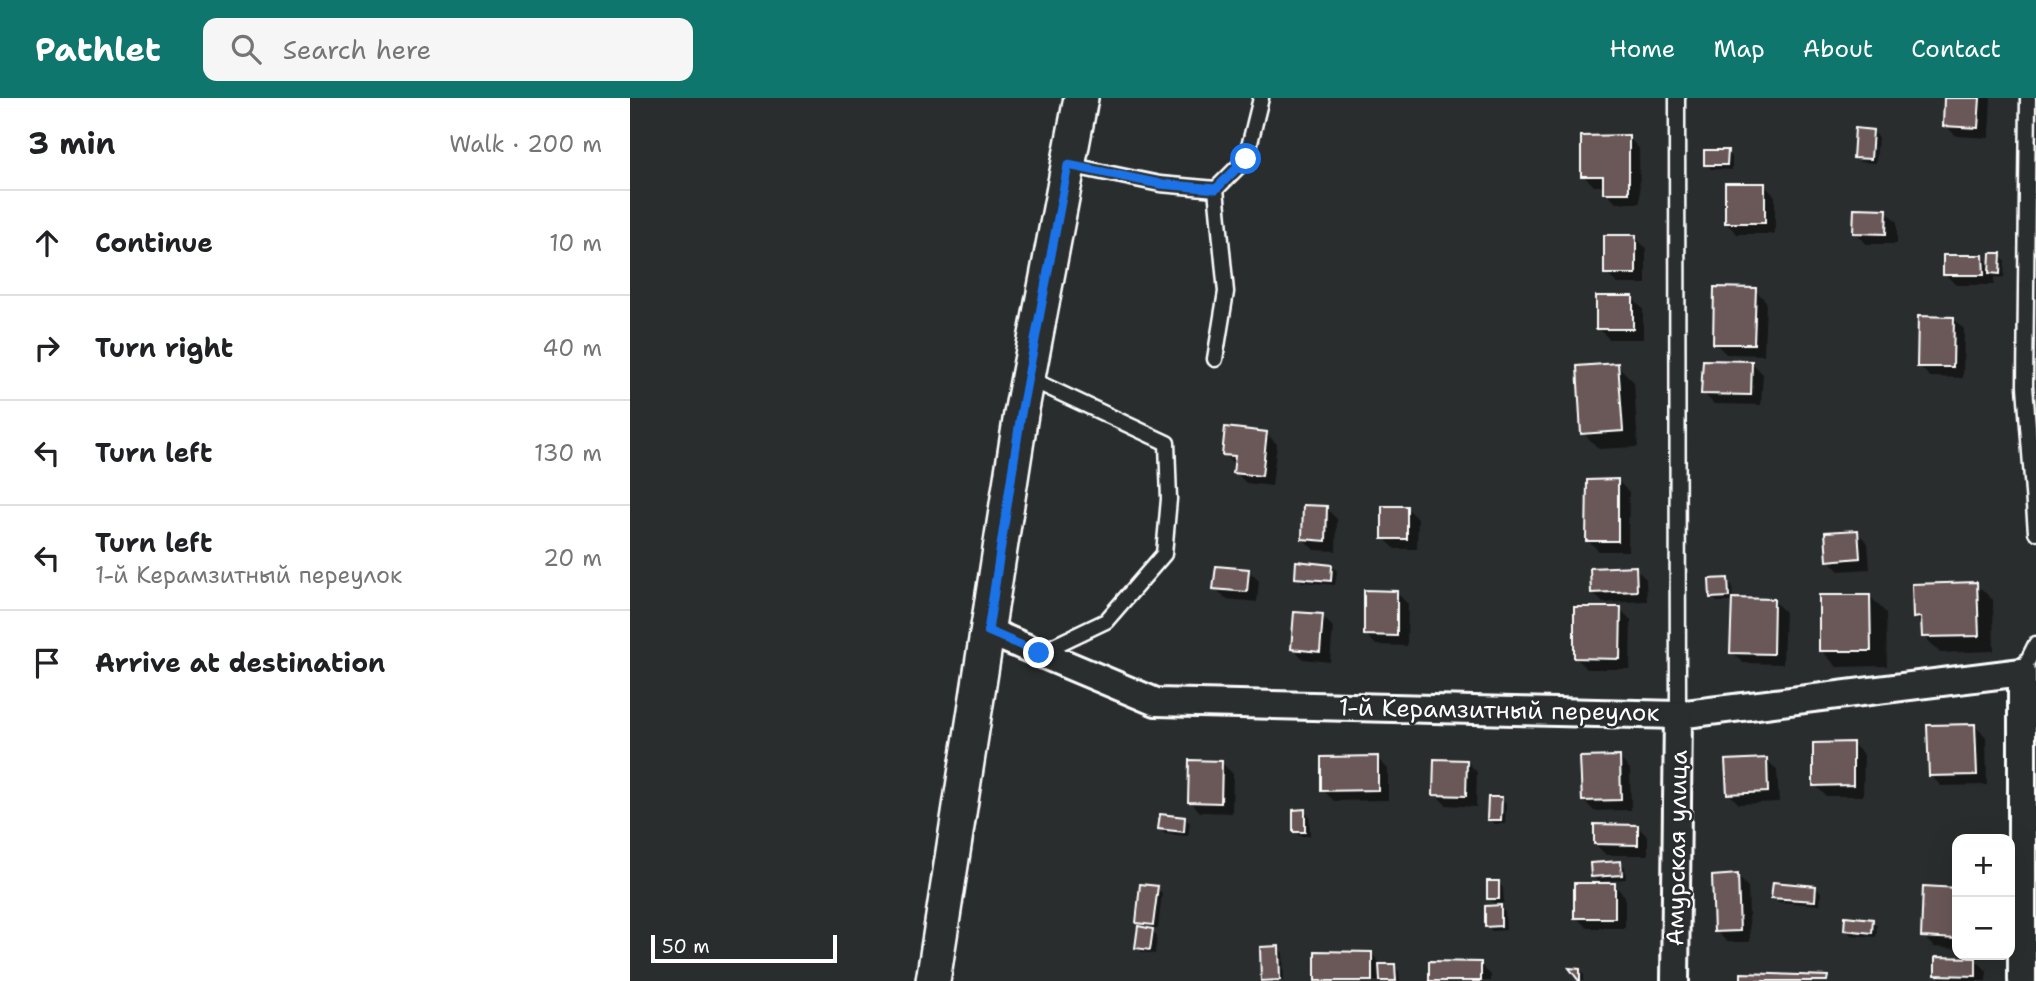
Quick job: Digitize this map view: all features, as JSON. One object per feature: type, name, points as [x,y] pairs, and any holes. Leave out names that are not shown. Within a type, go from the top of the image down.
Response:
[{"type":"street","points":[[933,981],[1028,378],[1081,98]]},
{"type":"street","name":"1-й Керамзитный переулок","points":[[988,631],[1156,702],[1678,715],[2027,686]]},
{"type":"street","points":[[2022,981],[2027,686]]},
{"type":"street","name":"Амурская улица","points":[[1675,981],[1678,715]]},
{"type":"lane","points":[[1216,189],[1246,159],[1261,98]]},
{"type":"lane","points":[[1677,98],[1678,715]]},
{"type":"lane","points":[[2028,98],[2031,386],[2036,532]]},
{"type":"lane","points":[[1068,165],[1160,184],[1216,189]]},
{"type":"lane","points":[[1215,359],[1226,292],[1216,189]]},
{"type":"lane","points":[[1028,378],[1167,443],[1169,499],[1164,554],[1106,621],[1039,653]]},
{"type":"lane","points":[[2027,686],[2036,645]]},
{"type":"building","points":[[1944,98],[1980,98],[1978,128],[1943,126]]},
{"type":"building","points":[[1855,128],[1873,130],[1871,159],[1853,158]]},
{"type":"building","points":[[1629,135],[1629,193],[1603,193],[1603,176],[1581,176],[1581,136]]},
{"type":"building","points":[[1704,150],[1728,150],[1727,165],[1704,165]]},
{"type":"building","points":[[1725,183],[1765,183],[1765,223],[1725,223]]},
{"type":"building","points":[[1854,208],[1887,209],[1886,234],[1853,233]]},
{"type":"building","points":[[1604,235],[1636,235],[1636,274],[1604,274]]},
{"type":"building","points":[[1990,253],[2001,253],[2000,274],[1989,273]]},
{"type":"building","points":[[1943,255],[1983,255],[1984,275],[1943,275]]},
{"type":"building","points":[[1714,287],[1756,288],[1754,344],[1713,344]]},
{"type":"building","points":[[1596,296],[1633,296],[1633,329],[1596,329]]},
{"type":"building","points":[[1918,316],[1954,317],[1953,367],[1917,367]]},
{"type":"building","points":[[1703,360],[1752,361],[1751,395],[1701,394]]},
{"type":"building","points":[[1618,363],[1623,431],[1581,434],[1577,366]]},
{"type":"building","points":[[1225,427],[1267,432],[1262,476],[1233,473],[1235,456],[1222,455]]},
{"type":"building","points":[[1618,479],[1618,541],[1586,541],[1587,480]]},
{"type":"building","points":[[1303,505],[1327,506],[1326,541],[1302,539]]},
{"type":"building","points":[[1382,506],[1407,506],[1407,539],[1382,539]]},
{"type":"building","points":[[1858,530],[1860,558],[1827,561],[1825,532]]},
{"type":"building","points":[[1296,561],[1332,565],[1331,581],[1295,578]]},
{"type":"building","points":[[1216,566],[1249,569],[1247,592],[1213,589]]},
{"type":"building","points":[[1636,566],[1637,591],[1591,593],[1590,568]]},
{"type":"building","points":[[1728,578],[1729,597],[1710,598],[1709,579]]},
{"type":"building","points":[[1977,582],[1979,636],[1922,637],[1921,617],[1913,618],[1912,584]]},
{"type":"building","points":[[1364,590],[1397,591],[1397,636],[1364,635]]},
{"type":"building","points":[[1819,595],[1870,595],[1871,651],[1819,651]]},
{"type":"building","points":[[1732,598],[1774,599],[1773,654],[1730,653]]},
{"type":"building","points":[[1574,607],[1621,607],[1620,659],[1574,658]]},
{"type":"building","points":[[1294,612],[1323,614],[1320,652],[1291,649]]},
{"type":"building","points":[[1975,724],[1977,775],[1929,776],[1927,725]]},
{"type":"building","points":[[1853,742],[1853,785],[1813,786],[1813,743]]},
{"type":"building","points":[[1378,756],[1378,790],[1321,791],[1321,757]]},
{"type":"building","points":[[1620,756],[1621,800],[1582,801],[1580,757]]},
{"type":"building","points":[[1767,758],[1768,792],[1727,794],[1725,760]]},
{"type":"building","points":[[1434,759],[1467,760],[1466,796],[1433,795]]},
{"type":"building","points":[[1189,760],[1222,761],[1221,803],[1188,802]]},
{"type":"building","points":[[1488,797],[1502,797],[1501,820],[1487,820]]},
{"type":"building","points":[[1305,809],[1305,832],[1293,832],[1293,810]]},
{"type":"building","points":[[1160,814],[1185,817],[1184,832],[1158,829]]},
{"type":"building","points":[[1594,824],[1638,825],[1638,845],[1594,844]]},
{"type":"building","points":[[1621,861],[1622,875],[1591,877],[1590,863]]},
{"type":"building","points":[[1738,874],[1740,931],[1714,932],[1712,876]]},
{"type":"building","points":[[1487,881],[1499,881],[1499,899],[1487,899]]},
{"type":"building","points":[[1773,882],[1816,886],[1815,901],[1771,898]]},
{"type":"building","points":[[1574,883],[1615,883],[1615,918],[1574,918]]},
{"type":"building","points":[[1140,884],[1158,886],[1153,925],[1136,923]]},
{"type":"building","points":[[1923,886],[1952,888],[1952,939],[1921,937]]},
{"type":"building","points":[[1501,905],[1501,926],[1485,927],[1485,906]]},
{"type":"building","points":[[1845,916],[1873,919],[1872,933],[1844,930]]},
{"type":"building","points":[[1138,926],[1153,929],[1150,950],[1135,948]]},
{"type":"building","points":[[1279,946],[1280,980],[1261,981],[1260,947]]},
{"type":"building","points":[[1315,951],[1372,952],[1372,981],[1315,981]]},
{"type":"building","points":[[1935,957],[1976,960],[1976,976],[1935,975]]},
{"type":"building","points":[[1429,961],[1481,962],[1481,981],[1429,981]]},
{"type":"building","points":[[1379,964],[1395,964],[1396,981],[1380,981]]},
{"type":"building","points":[[1569,968],[1580,969],[1580,981],[1579,981]]},
{"type":"building","points":[[1741,973],[1828,976],[1827,981],[1741,981]]},
{"type":"route","points":[[1039,653],[988,631],[1021,414],[1068,165],[1160,184],[1216,189],[1246,159]]}]
